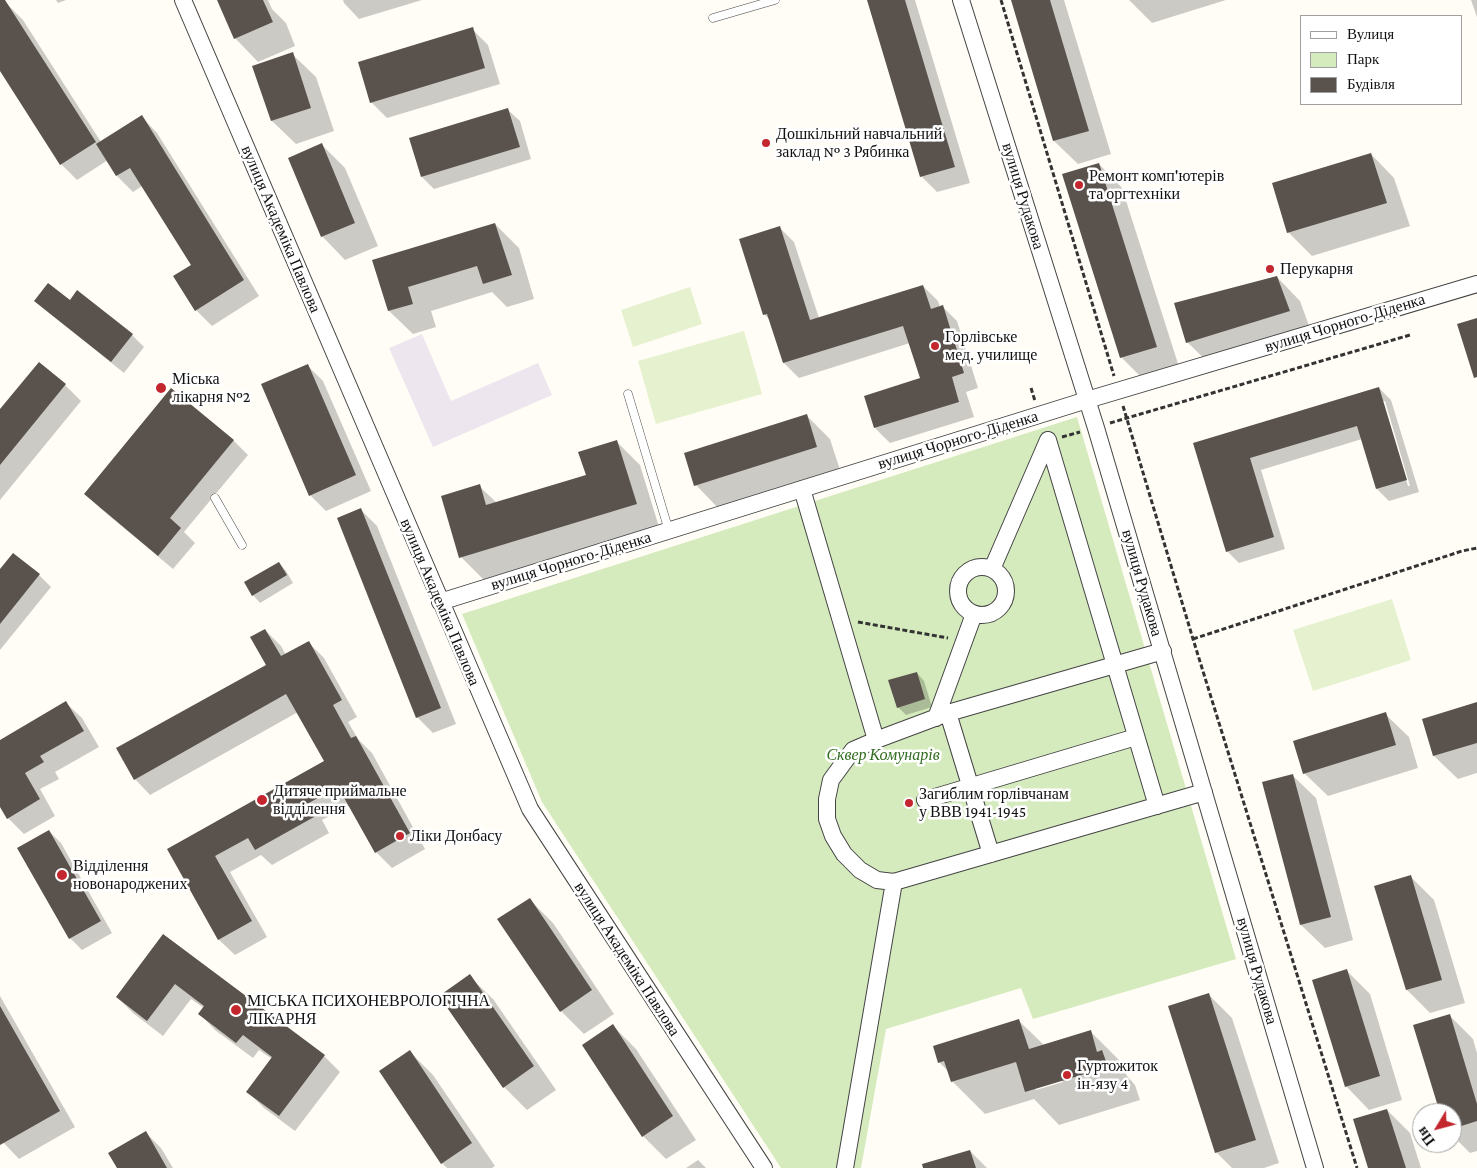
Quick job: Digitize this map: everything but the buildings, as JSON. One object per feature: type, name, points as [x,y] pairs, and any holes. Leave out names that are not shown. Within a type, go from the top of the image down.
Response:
[{"type":"street","name":"вулиця Академіка Павлова","points":[[183,0],[530,809],[764,1168]]},
{"type":"street","name":"вулиця Рудакова","points":[[961,0],[1096,428],[1315,1168]]},
{"type":"street","name":"вулиця Чорного-Діденка","points":[[440,602],[1087,400],[1477,284]]},
{"type":"street","points":[[992,569],[1048,440]]},
{"type":"street","points":[[1048,440],[1157,806]]},
{"type":"street","points":[[802,489],[876,740]]},
{"type":"street","points":[[980,567],[992,569],[1002,576],[1006,586],[1006,594],[1002,604],[991,613],[974,614],[966,609],[961,602],[958,595],[960,582],[964,575],[972,569],[980,567]]},
{"type":"street","points":[[974,614],[942,716],[970,786],[991,854]]},
{"type":"street","points":[[1163,651],[942,716],[853,750],[831,780],[826,799],[827,819],[833,836],[844,854],[860,870],[877,880],[894,882],[1204,792]]},
{"type":"street","points":[[925,800],[1136,737]]},
{"type":"street","points":[[845,1168],[894,882]]},
{"type":"lane","points":[[712,18],[774,0]]},
{"type":"lane","points":[[628,394],[668,531]]},
{"type":"lane","points":[[215,498],[242,545]]},
{"type":"path","points":[[1001,0],[1193,639],[1357,1168]]},
{"type":"path","points":[[1048,440],[1096,428],[1410,335]]},
{"type":"path","points":[[1193,639],[1462,551],[1477,548]]},
{"type":"path","points":[[840,618],[964,641]]},
{"type":"shaded area","points":[[422,334],[451,401],[538,363],[552,395],[433,447],[389,348]]},
{"type":"green space","points":[[690,287],[702,324],[633,347],[621,310]]},
{"type":"green space","points":[[744,331],[762,394],[656,424],[638,361]]},
{"type":"green space","name":"Сквер Комунарів","points":[[1077,417],[1236,959],[1033,1019],[1021,988],[886,1029],[861,1168],[781,1168],[542,802],[462,614]]},
{"type":"green space","points":[[1392,599],[1411,660],[1313,691],[1293,630]]},
{"type":"place","name":"Дошкільний навчальний заклад № 3 Рябинка","points":[[766,143]]},
{"type":"place","name":"Ремонт комп'ютерів та оргтехніки","points":[[1079,185]]},
{"type":"place","name":"Перукарня","points":[[1270,269]]},
{"type":"place","name":"Горлівське мед. училище","points":[[935,346]]},
{"type":"place","name":"Міська лікарня №2","points":[[161,388]]},
{"type":"place","name":"Дитяче приймальне відділення","points":[[262,800]]},
{"type":"place","name":"Загиблим горлівчанам у ВВВ 1941-1945","points":[[909,803]]},
{"type":"place","name":"Ліки Донбасу","points":[[400,836]]},
{"type":"place","name":"Відділення новонароджених","points":[[62,875]]},
{"type":"place","name":"МІСЬКА ПСИХОНЕВРОЛОГІЧНА ЛІКАРНЯ","points":[[236,1010]]},
{"type":"place","name":"Гуртожиток ін-язу 4","points":[[1067,1075]]}]
